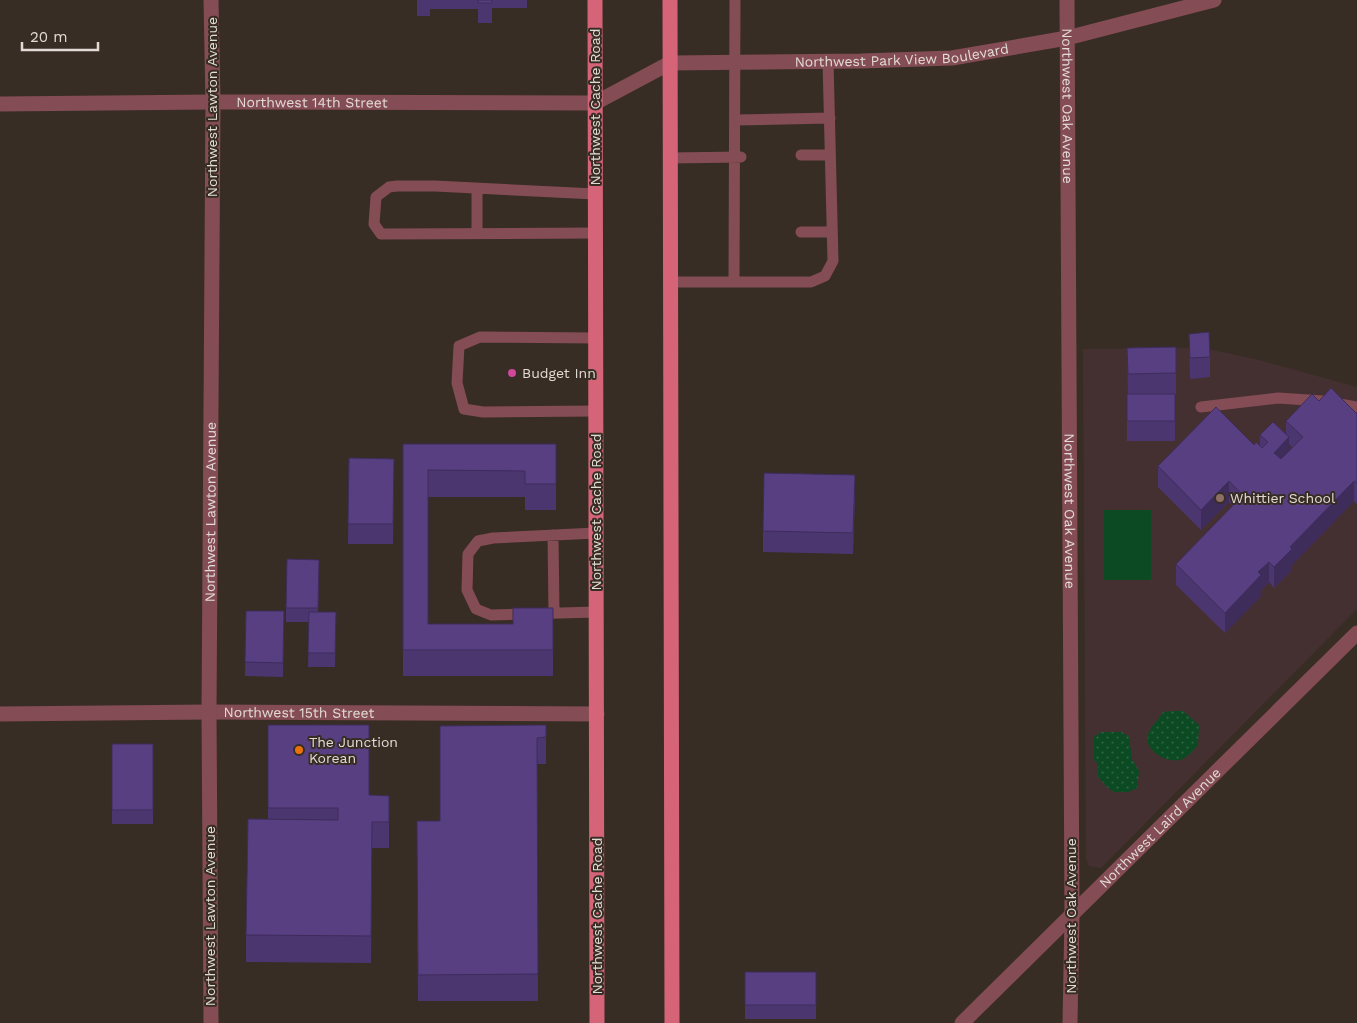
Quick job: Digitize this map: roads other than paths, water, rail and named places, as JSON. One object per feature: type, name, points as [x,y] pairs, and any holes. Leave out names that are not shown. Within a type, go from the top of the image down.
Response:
[{"type":"main road","name":"Northwest Cache Road","points":[[595,0],[597,1023]]},
{"type":"main road","points":[[670,0],[672,1023]]},
{"type":"street","name":"Northwest Lawton Avenue","points":[[211,0],[213,102],[209,712],[211,1023]]},
{"type":"street","name":"Northwest Oak Avenue","points":[[1067,0],[1072,914],[1070,1023]]},
{"type":"street","name":"Northwest Park View Boulevard","points":[[595,103],[670,62],[828,62],[952,58],[1067,38],[1214,0]]},
{"type":"street","name":"Northwest 14th Street","points":[[0,104],[213,102],[595,103]]},
{"type":"street","name":"Northwest Laird Avenue","points":[[962,1023],[1357,633]]},
{"type":"street","name":"Northwest 15th Street","points":[[0,714],[209,712],[596,714]]},
{"type":"lane","points":[[734,282],[738,232],[738,157],[735,120],[735,0]]},
{"type":"lane","points":[[671,282],[811,282],[825,276],[833,261],[828,62]]},
{"type":"lane","points":[[735,120],[830,118]]},
{"type":"lane","points":[[801,155],[830,155]]},
{"type":"lane","points":[[670,158],[738,157]]},
{"type":"lane","points":[[595,194],[435,186],[389,187],[376,197],[374,224],[381,234],[595,233]]},
{"type":"lane","points":[[477,189],[477,233]]},
{"type":"lane","points":[[800,232],[832,232]]},
{"type":"lane","points":[[596,338],[480,337],[459,346],[457,383],[464,408],[483,412],[596,411]]},
{"type":"lane","points":[[1200,407],[1278,398],[1323,401],[1357,407]]},
{"type":"lane","points":[[596,533],[478,540],[468,554],[467,590],[476,609],[491,614],[596,612]]},
{"type":"lane","points":[[554,535],[554,613]]},
{"type":"place","name":"Budget Inn","points":[[512,373]]},
{"type":"place","name":"Whittier School","points":[[1220,498]]},
{"type":"place","name":"The Junction Korean","points":[[299,750]]}]
